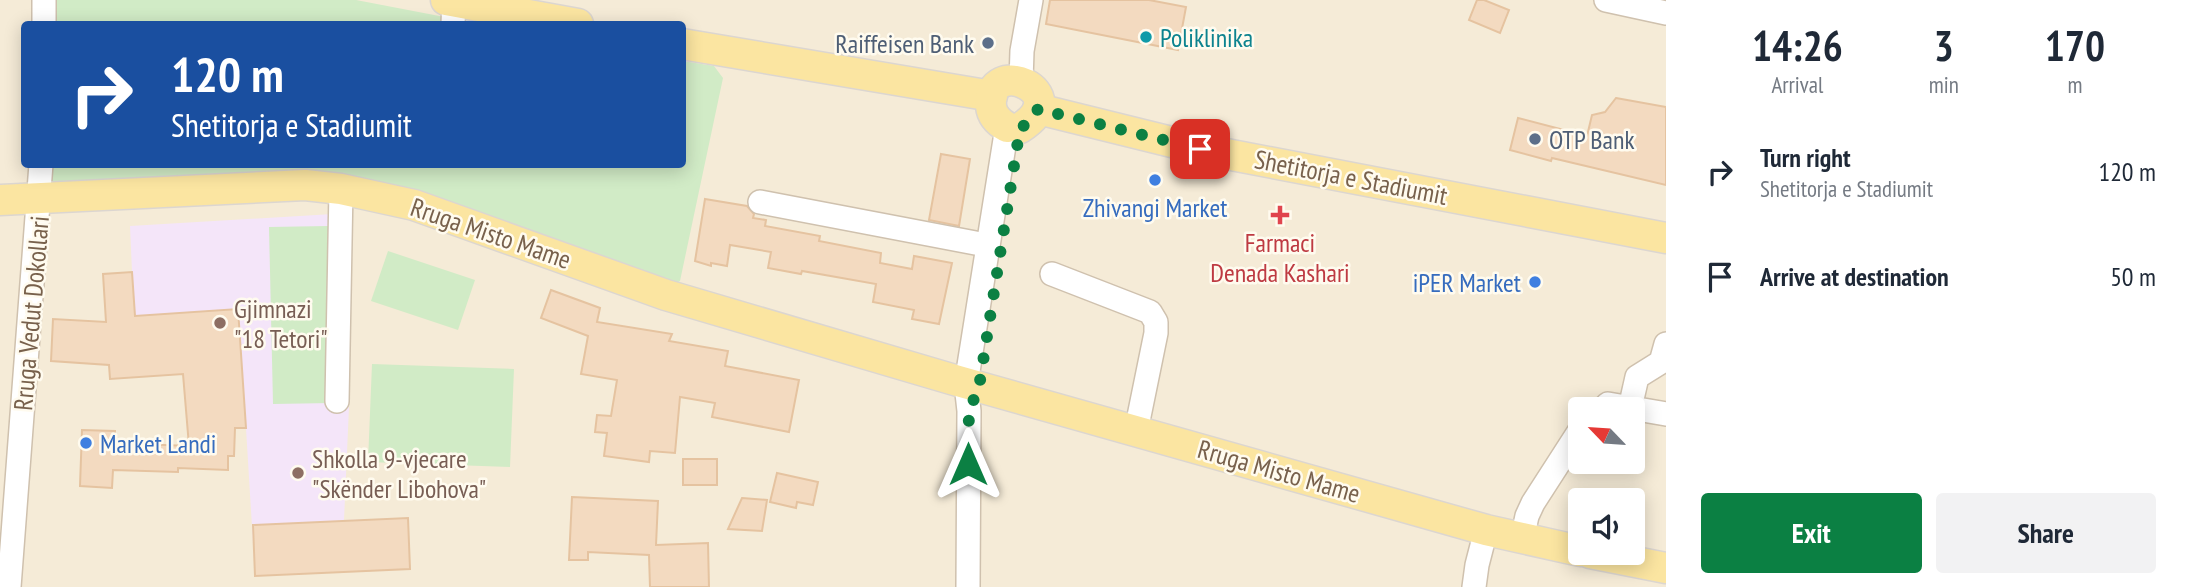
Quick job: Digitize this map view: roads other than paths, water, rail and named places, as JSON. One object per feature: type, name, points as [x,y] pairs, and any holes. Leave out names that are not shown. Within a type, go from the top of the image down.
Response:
[{"type":"main road","points":[[452,7],[556,21]]},
{"type":"main road","points":[[686,45],[992,96]]},
{"type":"main road","points":[[1007,81],[1021,81],[1033,89],[1038,102],[1021,121],[995,117],[990,103],[995,89],[1007,81]]},
{"type":"main road","name":"Shetitorja e Stadiumit","points":[[1021,121],[1200,149],[1666,238]]},
{"type":"main road","name":"Rruga Misto Mame","points":[[0,200],[305,185],[341,189],[414,205],[666,295],[971,394],[1136,431],[1486,530],[1568,549]]},
{"type":"main road","points":[[1645,564],[1666,568]]},
{"type":"street","points":[[44,0],[44,21]]},
{"type":"street","points":[[1021,81],[1022,51],[1031,0]]},
{"type":"street","points":[[1606,0],[1666,13]]},
{"type":"street","points":[[968,587],[971,394],[986,245],[1021,121]]},
{"type":"street","points":[[971,394],[1021,121]]},
{"type":"street","name":"Rruga Vedut Dokollari","points":[[9,587],[41,168]]},
{"type":"street","points":[[337,401],[341,189]]},
{"type":"street","points":[[760,202],[986,245]]},
{"type":"street","points":[[1052,274],[1150,312],[1156,322],[1136,431]]},
{"type":"street","points":[[1632,397],[1637,377],[1661,362],[1666,344]]},
{"type":"street","points":[[1645,410],[1666,414]]},
{"type":"street","points":[[1522,539],[1533,503],[1568,449]]},
{"type":"street","points":[[1474,587],[1486,530]]},
{"type":"place","name":"Poliklinika","points":[[1146,37]]},
{"type":"place","name":"Raiffeisen Bank","points":[[988,43]]},
{"type":"place","name":"OTP Bank","points":[[1535,139]]},
{"type":"place","name":"Zhivangi Market","points":[[1155,180]]},
{"type":"place","name":"Farmaci Denada Kashari","points":[[1280,215]]},
{"type":"place","name":"iPER Market","points":[[1535,282]]},
{"type":"place","name":"Gjimnazi \"18 Tetori\"","points":[[220,323]]},
{"type":"place","name":"Market Landi","points":[[86,443]]},
{"type":"place","name":"Shkolla 9-vjecare \"Skënder Libohova\"","points":[[298,473]]}]
